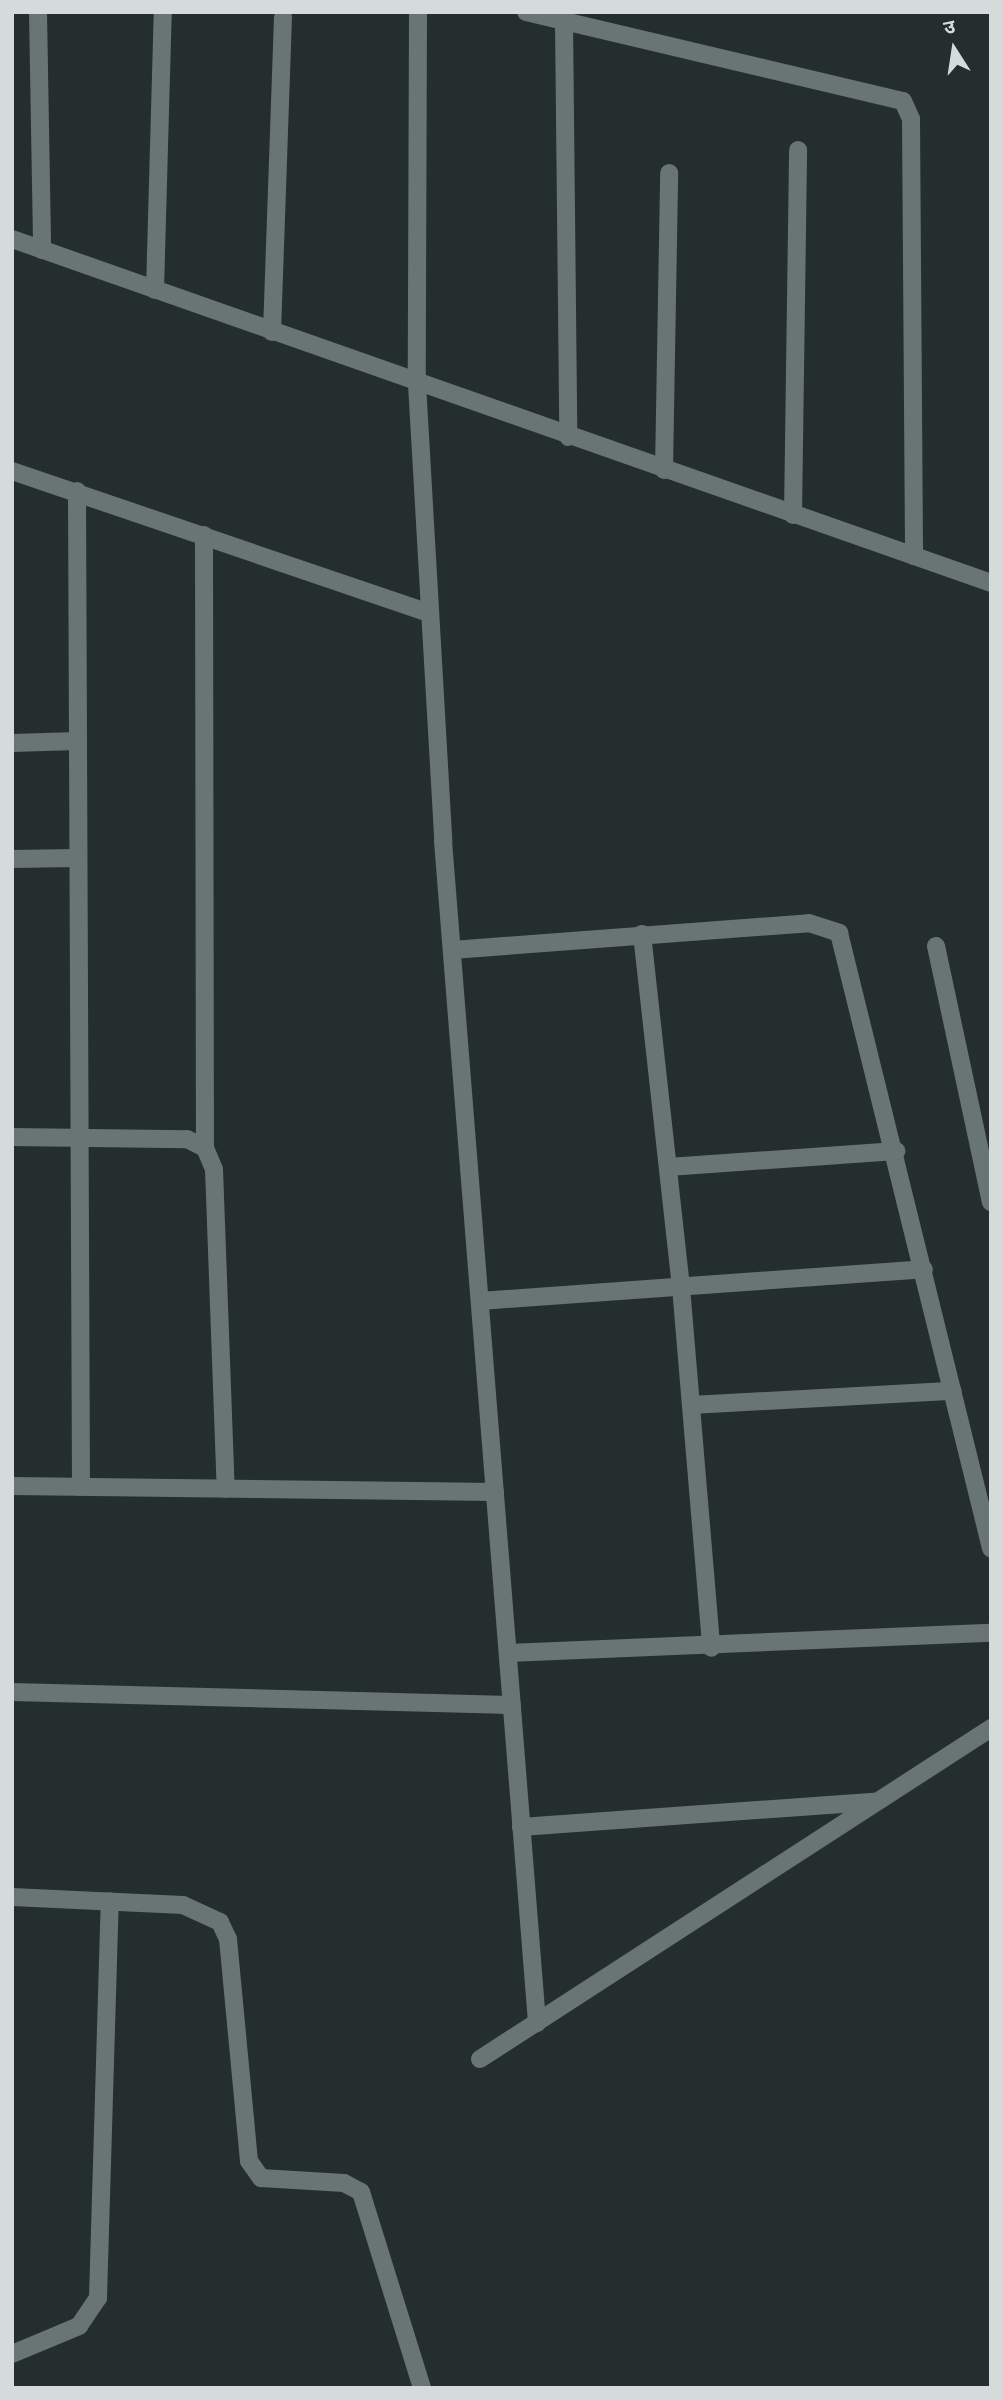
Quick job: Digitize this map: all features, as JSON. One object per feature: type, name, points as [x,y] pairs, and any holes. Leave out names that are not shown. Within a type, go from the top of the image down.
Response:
[{"type":"street","points":[[38,12],[42,250]]},
{"type":"street","points":[[155,290],[163,12]]},
{"type":"street","points":[[418,12],[416,384],[452,950],[537,2023]]},
{"type":"street","points":[[526,12],[894,94],[908,109],[914,556]]},
{"type":"street","points":[[272,332],[283,16]]},
{"type":"street","points":[[564,21],[568,437]]},
{"type":"street","points":[[793,514],[797,150]]},
{"type":"street","points":[[663,470],[669,173]]},
{"type":"street","points":[[12,239],[416,384],[991,583]]},
{"type":"street","points":[[12,471],[430,613]]},
{"type":"street","points":[[77,491],[76,1138],[81,1487]]},
{"type":"street","points":[[204,535],[205,1148],[214,1169],[226,1489]]},
{"type":"street","points":[[12,743],[77,741]]},
{"type":"street","points":[[12,859],[76,858]]},
{"type":"street","points":[[452,950],[809,923],[839,933],[896,1151],[991,1548]]},
{"type":"street","points":[[642,934],[681,1287],[711,1648]]},
{"type":"street","points":[[936,946],[991,1202]]},
{"type":"street","points":[[12,1138],[187,1139],[205,1148]]},
{"type":"street","points":[[668,1167],[896,1151]]},
{"type":"street","points":[[480,1301],[924,1269]]},
{"type":"street","points":[[691,1405],[953,1391]]},
{"type":"street","points":[[12,1486],[495,1492]]},
{"type":"street","points":[[508,1653],[711,1648],[991,1633]]},
{"type":"street","points":[[12,1692],[512,1705]]},
{"type":"street","points":[[481,2059],[991,1728]]},
{"type":"street","points":[[521,1827],[876,1802]]},
{"type":"street","points":[[12,1897],[183,1905],[220,1922],[228,1939],[249,2161],[261,2178],[344,2183],[361,2192],[422,2388]]},
{"type":"street","points":[[12,2354],[79,2326],[98,2298],[110,1901]]}]
